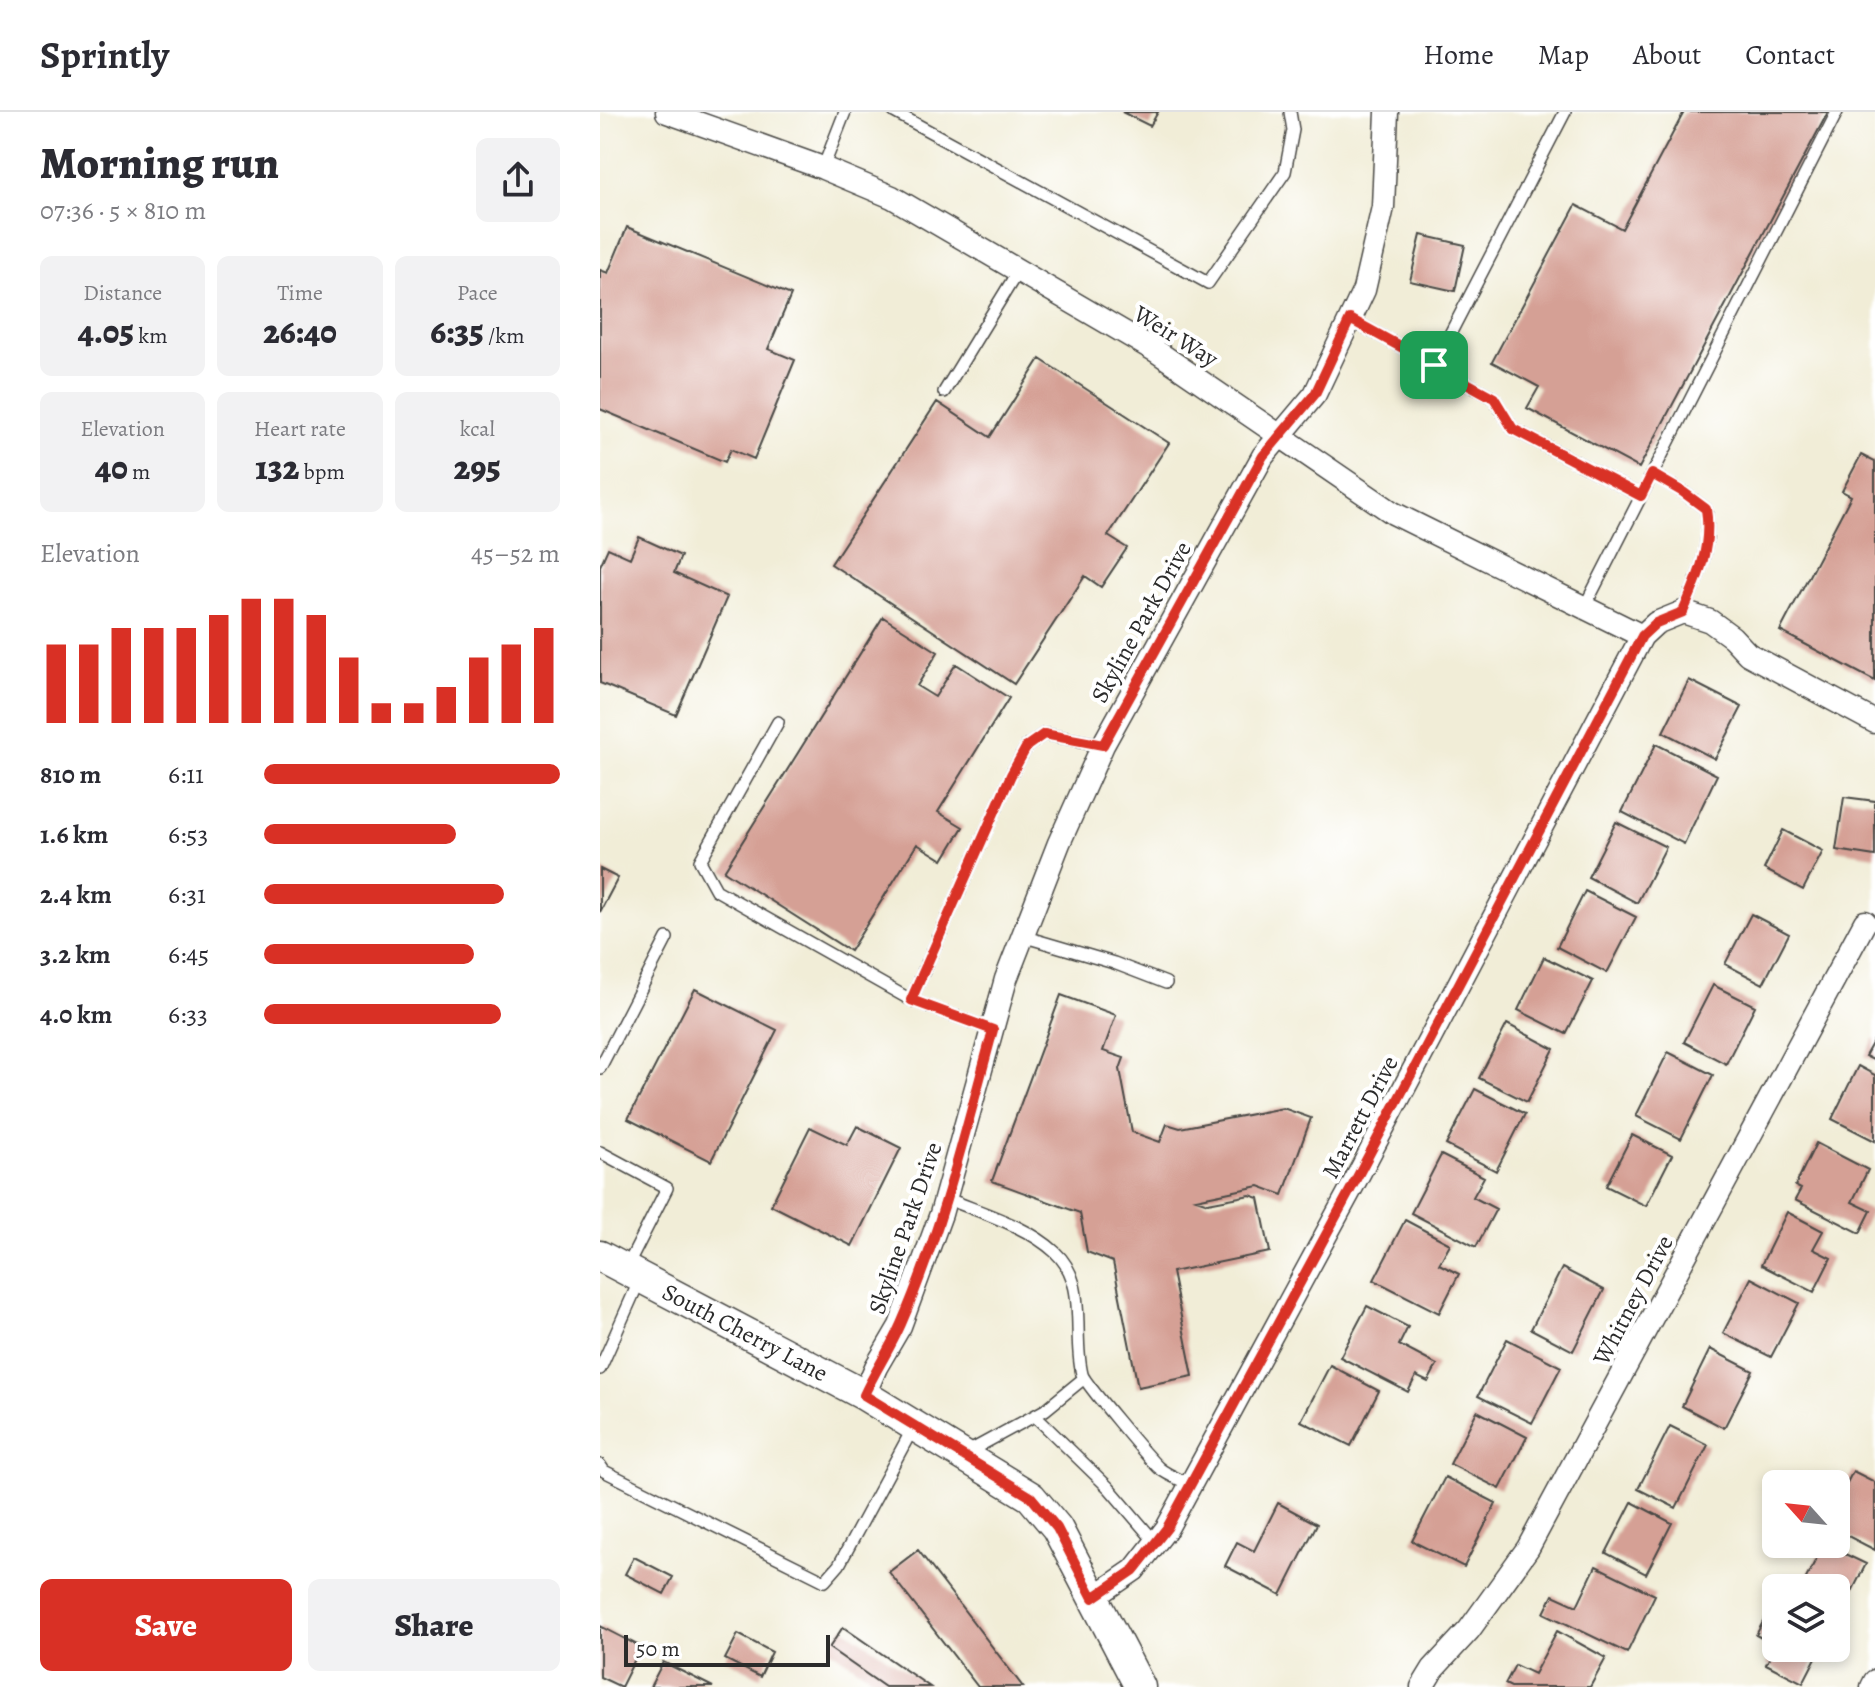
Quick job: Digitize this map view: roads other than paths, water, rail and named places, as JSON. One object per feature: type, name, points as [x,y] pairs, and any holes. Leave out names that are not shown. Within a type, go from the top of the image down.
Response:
[{"type":"street","name":"Weir Way","points":[[667,112],[823,168],[892,197],[1156,351],[1393,513],[1642,636]]},
{"type":"street","name":"Skyline Park Drive","points":[[864,1395],[900,1326],[946,1198],[1006,979],[1059,843],[1103,745],[1263,456],[1315,394],[1364,290],[1383,207],[1387,112]]},
{"type":"street","points":[[1642,636],[1656,623],[1683,612],[1710,621],[1748,654],[1875,722]]},
{"type":"street","name":"Marrett Drive","points":[[1093,1598],[1134,1570],[1167,1528],[1361,1172],[1642,636]]},
{"type":"street","name":"Whitney Drive","points":[[1422,1687],[1433,1669],[1469,1630],[1528,1548],[1865,922]]},
{"type":"street","name":"South Cherry Lane","points":[[622,1267],[864,1395],[1031,1497],[1057,1528],[1140,1687]]},
{"type":"street","points":[[1872,1687],[1875,1681]]},
{"type":"lane","points":[[823,168],[845,112]]},
{"type":"lane","points":[[894,112],[1208,283],[1285,172],[1293,130],[1290,112]]},
{"type":"lane","points":[[1434,365],[1565,112]]},
{"type":"lane","points":[[1584,608],[1837,112]]},
{"type":"lane","points":[[944,392],[1018,271]]},
{"type":"lane","points":[[1350,319],[1494,398],[1513,429],[1641,496]]},
{"type":"lane","points":[[1652,474],[1706,509],[1709,531],[1702,568],[1683,612]]},
{"type":"lane","points":[[778,722],[700,861],[716,890],[911,1000],[993,1030]]},
{"type":"lane","points":[[911,1000],[1011,775],[1027,746],[1044,734],[1103,745]]},
{"type":"lane","points":[[1022,936],[1114,963],[1166,983]]},
{"type":"lane","points":[[600,1068],[667,938]]},
{"type":"lane","points":[[600,1152],[667,1188],[622,1267],[600,1369]]},
{"type":"lane","points":[[946,1198],[1030,1234],[1057,1253],[1070,1276],[1079,1311],[1078,1359],[1083,1379],[1160,1469],[1191,1485]]},
{"type":"lane","points":[[962,1455],[1035,1416],[1083,1379]]},
{"type":"lane","points":[[1035,1416],[1109,1488],[1156,1543]]},
{"type":"lane","points":[[600,1465],[604,1471],[825,1581],[839,1565],[914,1426]]}]
